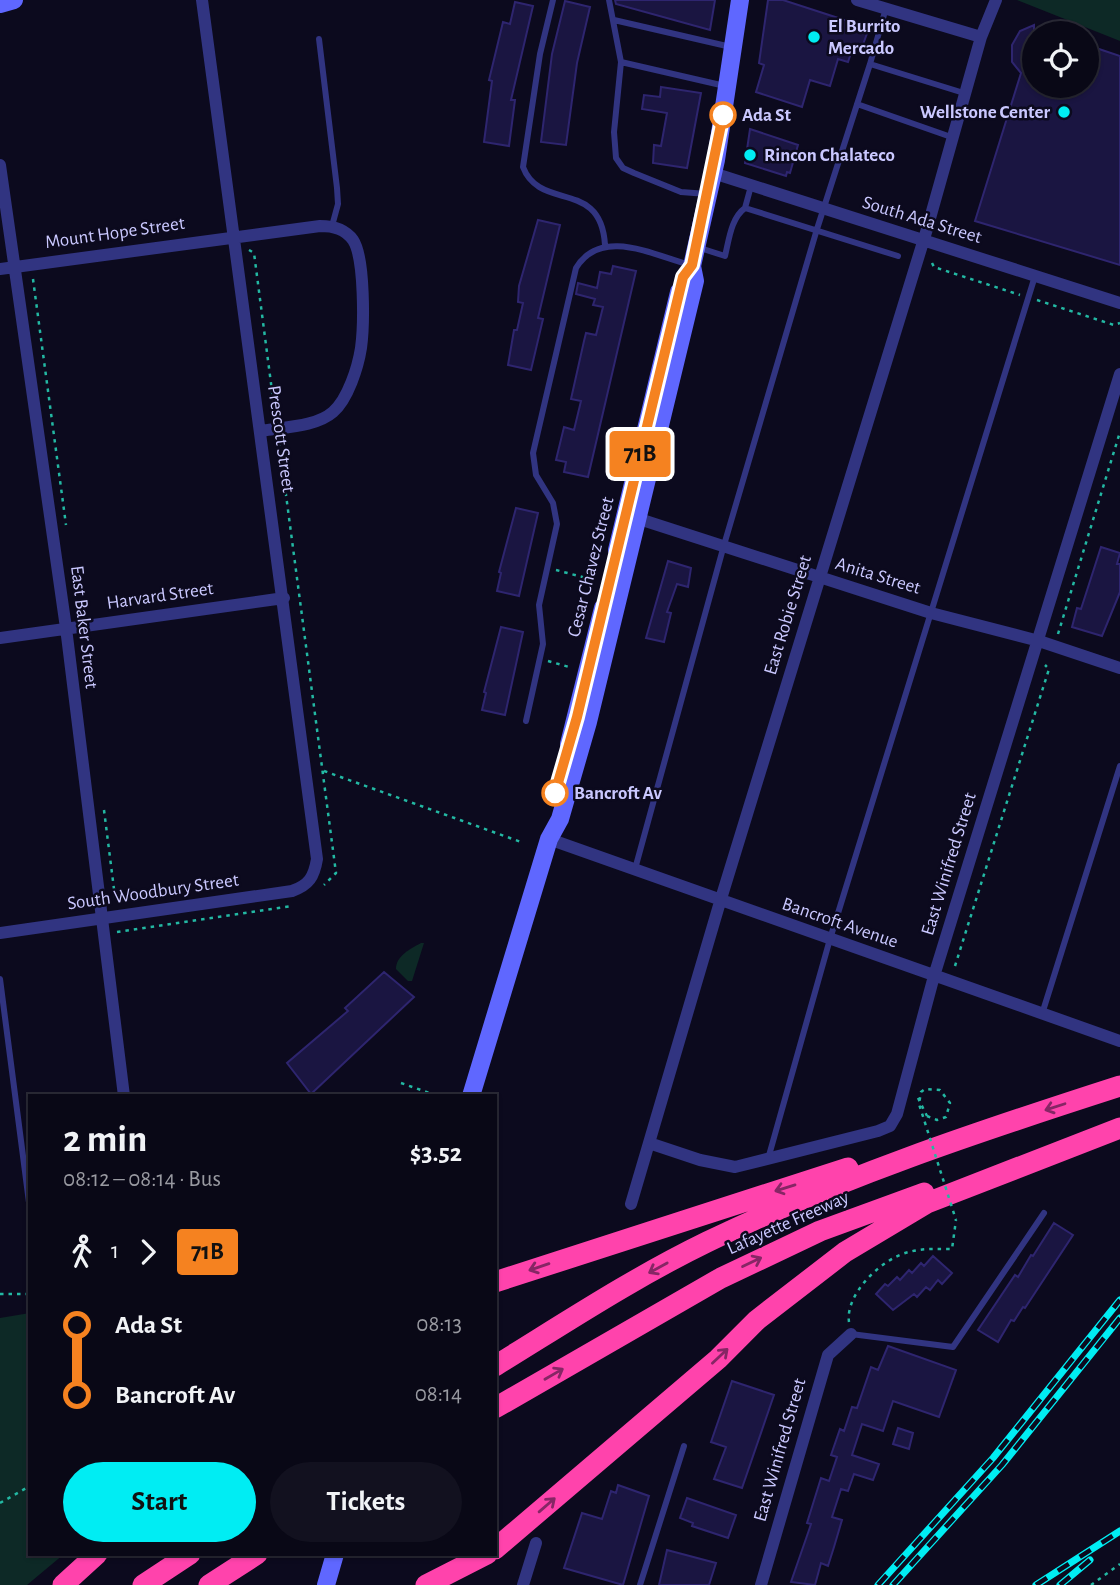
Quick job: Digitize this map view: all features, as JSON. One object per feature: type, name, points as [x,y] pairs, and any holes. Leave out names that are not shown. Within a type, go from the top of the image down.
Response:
[{"type":"highway","name":"Lafayette Freeway","points":[[497,1365],[636,1279],[706,1242],[828,1189],[968,1135],[1120,1087]]},
{"type":"highway","name":"Lafayette Freeway","points":[[497,1407],[687,1296],[784,1247],[883,1208],[1120,1128]]},
{"type":"highway","points":[[497,1547],[718,1359],[757,1320],[845,1252],[927,1203],[1120,1128]]},
{"type":"highway","points":[[497,1281],[862,1164],[968,1135]]},
{"type":"highway","points":[[63,1585],[95,1556]]},
{"type":"highway","points":[[143,1585],[187,1556]]},
{"type":"highway","points":[[426,1585],[483,1556]]},
{"type":"highway","points":[[209,1585],[250,1559]]},
{"type":"main road","points":[[0,4],[13,0]]},
{"type":"main road","name":"Cesar Chavez Street","points":[[472,1094],[548,839],[560,819],[588,722],[631,516],[695,281],[692,265],[695,246],[713,173],[740,0]]},
{"type":"main road","points":[[326,1585],[334,1556]]},
{"type":"street","name":"Prescott Street","points":[[202,0],[284,598],[317,859],[315,885]]},
{"type":"street","points":[[857,0],[896,7],[981,37]]},
{"type":"street","name":"East Robie Street","points":[[631,1204],[720,902],[924,240],[981,37],[996,0]]},
{"type":"street","name":"East Baker Street","points":[[0,165],[66,628],[124,1094]]},
{"type":"street","name":"South Ada Street","points":[[713,173],[1120,303]]},
{"type":"street","name":"Mount Hope Street","points":[[0,269],[218,238],[332,226]]},
{"type":"street","points":[[261,431],[320,420],[340,405],[346,395],[361,349],[360,259],[352,238],[332,226]]},
{"type":"street","name":"East Winifred Street","points":[[649,1143],[700,1160],[735,1167],[890,1126],[897,1114],[934,976],[1120,374]]},
{"type":"street","name":"Anita Street","points":[[631,516],[931,613],[1039,641],[1120,668]]},
{"type":"street","name":"Harvard Street","points":[[0,638],[284,598]]},
{"type":"street","name":"Bancroft Avenue","points":[[548,839],[720,902],[1120,1041]]},
{"type":"street","name":"South Woodbury Street","points":[[0,933],[292,891],[315,885]]},
{"type":"street","name":"East Winifred Street","points":[[761,1585],[828,1355],[851,1334]]},
{"type":"street","points":[[523,1585],[536,1543]]},
{"type":"lane","points":[[553,0],[540,54],[523,167],[527,178],[537,188],[590,205],[599,219],[605,245]]},
{"type":"lane","points":[[608,0],[621,62],[614,132],[617,158],[623,168],[681,192],[708,194]]},
{"type":"lane","points":[[635,871],[724,545],[817,229],[826,210],[870,64],[896,7]]},
{"type":"lane","points":[[614,20],[734,48]]},
{"type":"lane","points":[[318,39],[337,188],[338,204],[332,226]]},
{"type":"lane","points":[[621,62],[728,86]]},
{"type":"lane","points":[[870,64],[967,94]]},
{"type":"lane","points":[[857,104],[954,138]]},
{"type":"lane","points":[[695,246],[725,256],[731,230],[739,212],[745,208],[751,186]]},
{"type":"lane","points":[[745,208],[898,256]]},
{"type":"lane","points":[[526,721],[543,644],[539,605],[557,524],[553,503],[536,475],[533,453],[576,268],[583,257],[594,248],[605,245],[615,245],[692,265]]},
{"type":"lane","points":[[768,1158],[830,939],[1035,276]]},
{"type":"lane","points":[[1042,1014],[1120,766]]},
{"type":"lane","points":[[0,979],[28,1195]]},
{"type":"lane","points":[[851,1334],[953,1347],[1044,1213]]},
{"type":"lane","points":[[640,1585],[684,1446]]},
{"type":"path","points":[[249,249],[254,253],[275,417]]},
{"type":"path","points":[[32,278],[67,527]]},
{"type":"path","points":[[1055,635],[1059,634],[1120,432]]},
{"type":"path","points":[[278,433],[336,873],[315,885]]},
{"type":"path","points":[[564,572],[590,579]]},
{"type":"path","points":[[547,661],[569,667]]},
{"type":"path","points":[[955,966],[1049,669],[1045,665]]},
{"type":"path","points":[[306,773],[323,771],[521,842]]},
{"type":"path","points":[[117,932],[287,909],[296,904]]},
{"type":"path","points":[[401,1083],[432,1094]]},
{"type":"path","points":[[851,1334],[848,1311],[867,1282],[889,1261],[906,1252],[952,1249],[956,1220],[919,1104],[921,1092],[925,1089],[940,1090],[950,1103],[946,1116],[937,1120],[927,1116],[918,1098]]},
{"type":"path","points":[[0,1294],[28,1294]]},
{"type":"path","points":[[0,1503],[28,1487]]},
{"type":"path","points":[[1091,1585],[1120,1564]]},
{"type":"green space","points":[[1017,0],[1120,0],[1120,41],[1099,33],[1099,21],[1070,21]]},
{"type":"green space","points":[[424,943],[412,981],[408,981],[396,969],[398,960]]},
{"type":"green space","points":[[28,1313],[28,1556],[62,1556],[27,1585],[0,1585],[0,1318]]},
{"type":"building","points":[[615,0],[715,0],[710,30],[616,4]]},
{"type":"building","name":"El Burrito Mercado","points":[[768,0],[783,0],[869,28],[861,50],[853,47],[848,62],[838,59],[830,86],[810,80],[802,107],[756,92],[764,65],[759,63]]},
{"type":"building","points":[[565,1],[590,7],[577,63],[566,145],[541,142],[552,54]]},
{"type":"building","points":[[515,2],[533,6],[511,100],[515,100],[509,146],[484,142],[492,81],[489,80],[503,22],[510,24]]},
{"type":"building","points":[[1022,30],[1022,98],[1099,98],[1099,49],[1120,56],[1120,265],[975,221],[1021,73],[1012,62],[1012,45]]},
{"type":"building","points":[[661,87],[701,93],[687,168],[653,163],[654,145],[661,146],[667,113],[642,109],[644,95],[660,97]]},
{"type":"building","points":[[750,129],[798,145],[790,173],[787,172],[786,176],[745,163]]},
{"type":"building","points":[[538,220],[560,225],[538,318],[543,319],[531,370],[508,365],[514,330],[517,330],[523,303],[518,302],[519,286]]},
{"type":"building","points":[[613,266],[636,271],[588,477],[564,472],[566,462],[556,460],[564,427],[574,430],[581,401],[571,399],[586,333],[596,335],[603,307],[593,305],[595,299],[576,294],[578,283],[597,288],[600,272],[611,274]]},
{"type":"building","points":[[516,508],[538,513],[519,596],[497,591],[499,572]]},
{"type":"building","points":[[1101,547],[1120,553],[1117,564],[1120,564],[1120,592],[1102,636],[1072,627],[1077,608],[1081,609]]},
{"type":"building","points":[[668,561],[691,568],[688,587],[677,584],[667,612],[671,613],[664,642],[646,638]]},
{"type":"building","points":[[501,627],[523,632],[505,715],[482,710]]},
{"type":"building","points":[[384,972],[414,997],[311,1094],[287,1063],[348,1011],[345,1008]]},
{"type":"building","points":[[1054,1223],[1073,1235],[1025,1308],[1023,1307],[1014,1321],[1011,1320],[998,1342],[978,1330]]},
{"type":"building","points":[[933,1256],[952,1273],[942,1284],[938,1280],[930,1290],[926,1287],[917,1297],[914,1294],[893,1310],[876,1294],[885,1284],[888,1286],[897,1277],[900,1280],[909,1270],[912,1273],[921,1263],[924,1266]]},
{"type":"building","points":[[888,1346],[956,1370],[939,1417],[893,1401],[883,1431],[862,1424],[852,1455],[879,1464],[873,1480],[854,1474],[848,1491],[841,1489],[832,1517],[842,1520],[828,1566],[821,1563],[815,1585],[791,1582],[811,1524],[807,1523],[821,1478],[829,1481],[837,1457],[831,1455],[840,1429],[844,1431],[852,1407],[857,1408],[871,1367],[878,1370]]},
{"type":"building","points":[[732,1381],[774,1395],[742,1488],[714,1479],[726,1447],[711,1442]]},
{"type":"building","points":[[898,1428],[913,1433],[909,1449],[893,1444]]},
{"type":"building","points":[[618,1485],[649,1496],[623,1585],[564,1568],[582,1513],[602,1519],[611,1491],[616,1493]]},
{"type":"building","points":[[687,1498],[736,1515],[728,1538],[692,1526],[693,1523],[680,1518]]},
{"type":"building","points":[[667,1550],[716,1563],[709,1585],[659,1585]]},
{"type":"railway","points":[[878,1585],[993,1458],[1120,1300]]},
{"type":"railway","points":[[893,1585],[1002,1465],[1120,1318]]},
{"type":"railway","points":[[1036,1585],[1120,1531]]},
{"type":"railway","points":[[1060,1585],[1090,1560]]},
{"type":"bus line","name":"71B","points":[[555,793],[577,717],[683,277],[692,265],[723,115]]},
{"type":"place","name":"El Burrito Mercado","points":[[814,37]]},
{"type":"place","name":"Wellstone Center","points":[[1064,112]]},
{"type":"place","name":"Ada St","points":[[723,115]]},
{"type":"place","name":"Rincon Chalateco","points":[[750,155]]},
{"type":"place","name":"Bancroft Av","points":[[555,793]]}]
